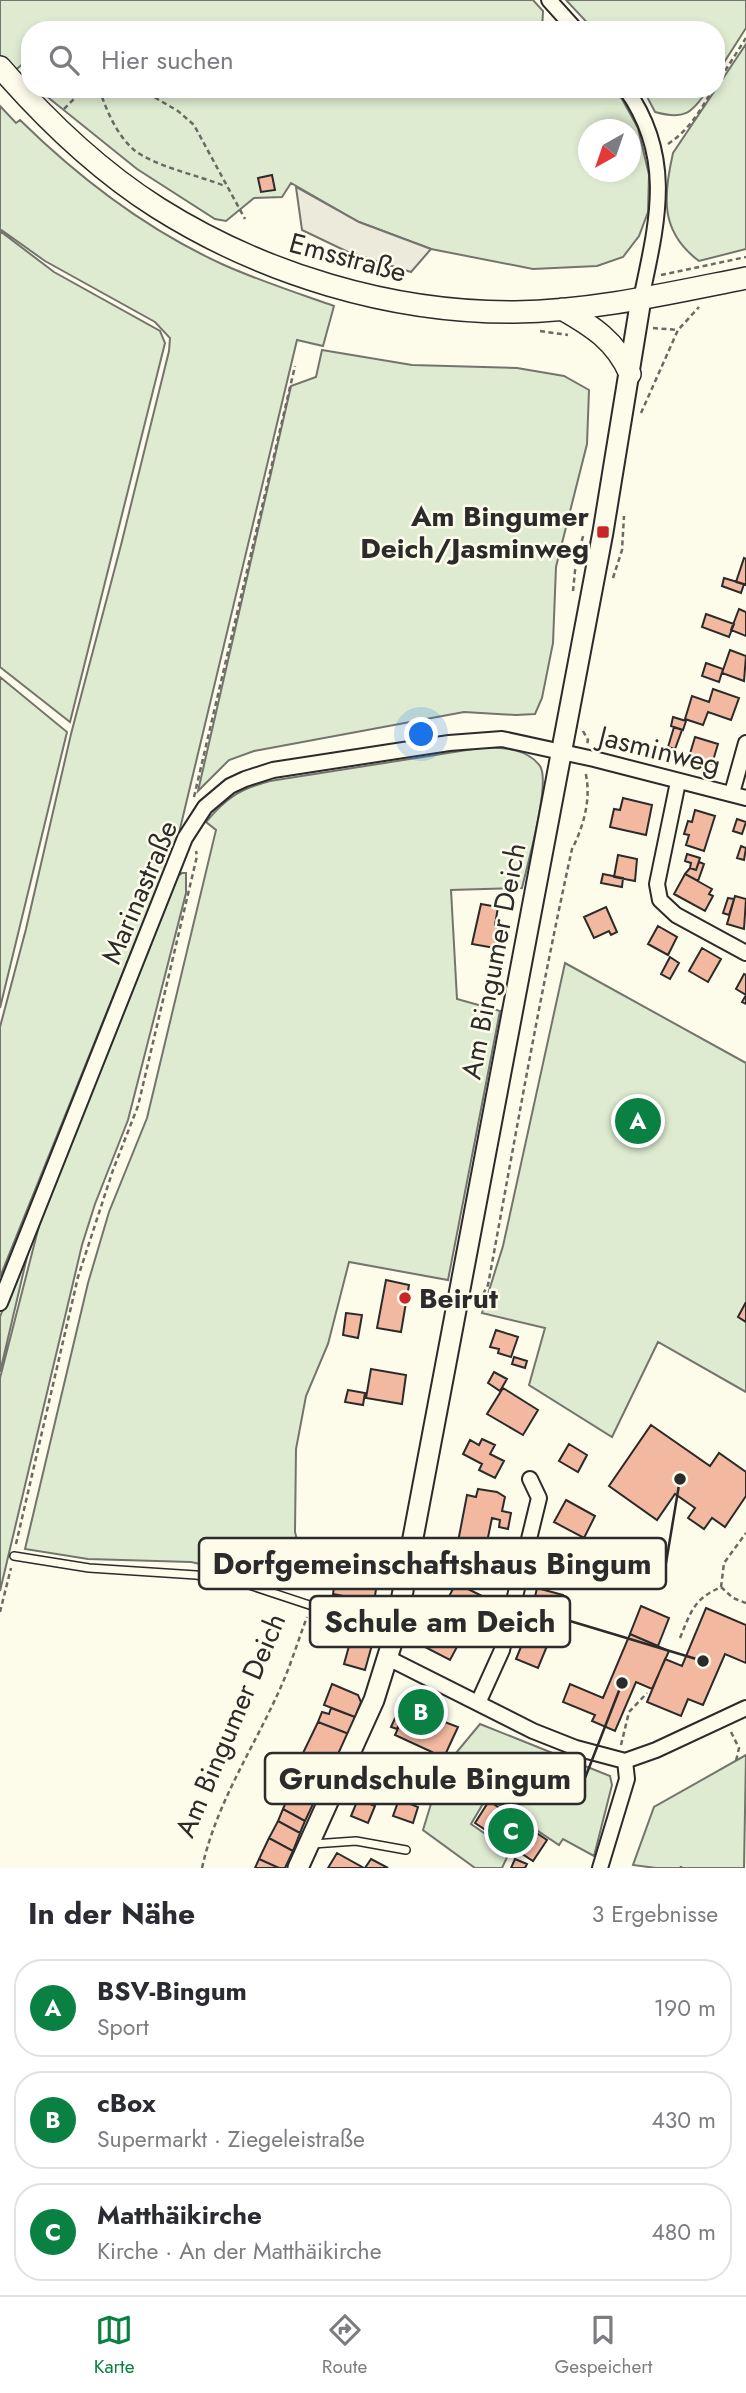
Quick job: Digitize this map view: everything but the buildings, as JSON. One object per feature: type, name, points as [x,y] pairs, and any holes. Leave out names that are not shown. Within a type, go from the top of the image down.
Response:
[{"type":"main road","name":"Emsstraße","points":[[0,67],[21,91]]},
{"type":"main road","name":"Emsstraße","points":[[27,98],[84,152],[156,207],[226,246],[326,284],[391,300],[516,312],[641,299],[746,278]]},
{"type":"main road","name":"Am Bingumer Deich","points":[[299,1868],[357,1740],[395,1633],[561,752],[630,374],[641,299]]},
{"type":"main road","points":[[562,309],[601,332],[619,352],[630,374]]},
{"type":"street","points":[[549,0],[568,21]]},
{"type":"street","points":[[631,98],[647,124],[656,152],[659,188],[658,217],[641,299]]},
{"type":"street","name":"Marinastraße","points":[[0,1303],[185,838],[205,807],[224,791],[245,779],[272,770],[395,750],[502,739],[561,752]]},
{"type":"street","points":[[739,795],[746,743]]},
{"type":"street","name":"Jasminweg","points":[[561,752],[739,795]]},
{"type":"street","points":[[678,782],[657,884],[660,900],[676,915],[746,953]]},
{"type":"street","points":[[478,1703],[502,1650],[539,1498],[530,1479]]},
{"type":"street","points":[[388,1658],[560,1742],[625,1761],[656,1750],[746,1707]]},
{"type":"street","points":[[600,1868],[627,1779],[625,1761]]},
{"type":"lane","name":"Am Bingumer Deich","points":[[13,1556],[89,1568],[196,1575],[243,1583],[395,1633]]},
{"type":"lane","points":[[309,1844],[356,1841],[406,1850]]},
{"type":"path","points":[[725,71],[746,38]]},
{"type":"path","points":[[59,113],[75,98]]},
{"type":"path","points":[[103,98],[118,132],[135,150],[225,186]]},
{"type":"path","points":[[155,98],[178,111],[194,125],[245,219]]},
{"type":"path","points":[[656,152],[681,135],[707,98]]},
{"type":"path","points":[[646,278],[746,257]]},
{"type":"path","points":[[678,330],[699,307],[706,304]]},
{"type":"path","points":[[194,800],[295,366]]},
{"type":"path","points":[[488,1284],[548,958],[572,849],[580,834],[590,787],[583,757]]},
{"type":"path","points":[[0,1612],[78,1277],[145,1079],[197,856],[194,846],[185,838]]},
{"type":"path","points":[[746,1533],[724,1563],[722,1587],[733,1598],[746,1603]]},
{"type":"path","points":[[680,1638],[689,1615],[702,1595],[722,1587]]},
{"type":"path","name":"Am Bingumer Deich","points":[[202,1868],[213,1827],[283,1683],[311,1605]]},
{"type":"path","points":[[625,1761],[621,1744],[629,1713],[647,1693]]},
{"type":"path","points":[[723,1718],[739,1748],[736,1761]]},
{"type":"path","points":[[387,1756],[419,1768],[439,1771]]},
{"type":"green space","points":[[0,0],[533,0],[543,11],[542,21],[21,21],[21,65],[0,83]]},
{"type":"green space","points":[[566,0],[746,0],[746,28],[725,61],[725,21],[586,21]]},
{"type":"green space","points":[[746,44],[746,249],[699,261],[686,250],[671,226],[667,184],[673,153],[710,98],[725,98],[725,75]]},
{"type":"green space","points":[[49,98],[621,98],[633,119],[578,119],[578,182],[641,182],[641,141],[649,175],[648,212],[639,236],[623,257],[597,266],[533,269],[431,249],[359,222],[291,183],[282,197],[254,198],[226,221],[215,219],[137,169]]},
{"type":"green space","points":[[648,98],[701,98],[692,109],[680,115],[655,112]]},
{"type":"green space","points":[[0,106],[16,123],[20,120],[91,183],[168,236],[238,271],[334,306],[323,346],[297,340],[179,833],[0,1277],[0,1027],[26,929],[71,734],[169,351],[170,338],[155,322],[45,261],[0,229]]},
{"type":"green space","points":[[0,231],[54,272],[160,331],[165,343],[70,722],[0,667]]},
{"type":"green space","points":[[322,350],[412,365],[517,368],[564,376],[589,390],[587,444],[556,567],[553,643],[542,698],[535,714],[464,712],[254,751],[229,760],[198,791],[291,386],[316,377]]},
{"type":"green space","points":[[0,677],[67,732],[0,1008]]},
{"type":"green space","points":[[486,747],[516,750],[535,760],[543,775],[543,789],[522,888],[451,890],[457,999],[500,1011],[448,1280],[349,1262],[328,1344],[306,1396],[296,1449],[295,1532],[309,1588],[191,1562],[88,1559],[25,1549],[88,1283],[109,1212],[147,1118],[216,830],[206,822],[234,796],[250,787],[270,781]]},
{"type":"green space","points":[[186,873],[186,893],[128,1120],[82,1245],[0,1591],[0,1378],[41,1218],[178,876]]},
{"type":"green space","points":[[565,963],[746,1063],[746,1392],[658,1342],[612,1437],[529,1385],[545,1328],[482,1313],[503,1246]]},
{"type":"green space","points":[[35,1223],[0,1372],[0,1317]]},
{"type":"green space","points":[[480,1724],[610,1776],[612,1785],[594,1856],[563,1839],[559,1845],[487,1797],[471,1824],[510,1851],[502,1868],[475,1868],[423,1830],[441,1771]]},
{"type":"green space","points":[[746,1755],[744,1868],[656,1868],[633,1865],[654,1807]]},
{"type":"shaded area","points":[[296,187],[359,222],[431,249],[411,272],[348,252],[302,230]]},
{"type":"place","name":"Am Bingumer Deich/Jasminweg","points":[[603,532]]},
{"type":"place","name":"BSV-Bingum","points":[[638,1121]]},
{"type":"place","name":"Beirut","points":[[405,1298]]},
{"type":"place","name":"Dorfgemeinschaftshaus Bingum","points":[[680,1479]]},
{"type":"place","name":"Schule am Deich","points":[[703,1661]]},
{"type":"place","name":"Grundschule Bingum","points":[[622,1683]]},
{"type":"place","name":"cBox","points":[[421,1712]]},
{"type":"place","name":"Matthäikirche","points":[[511,1831]]}]
